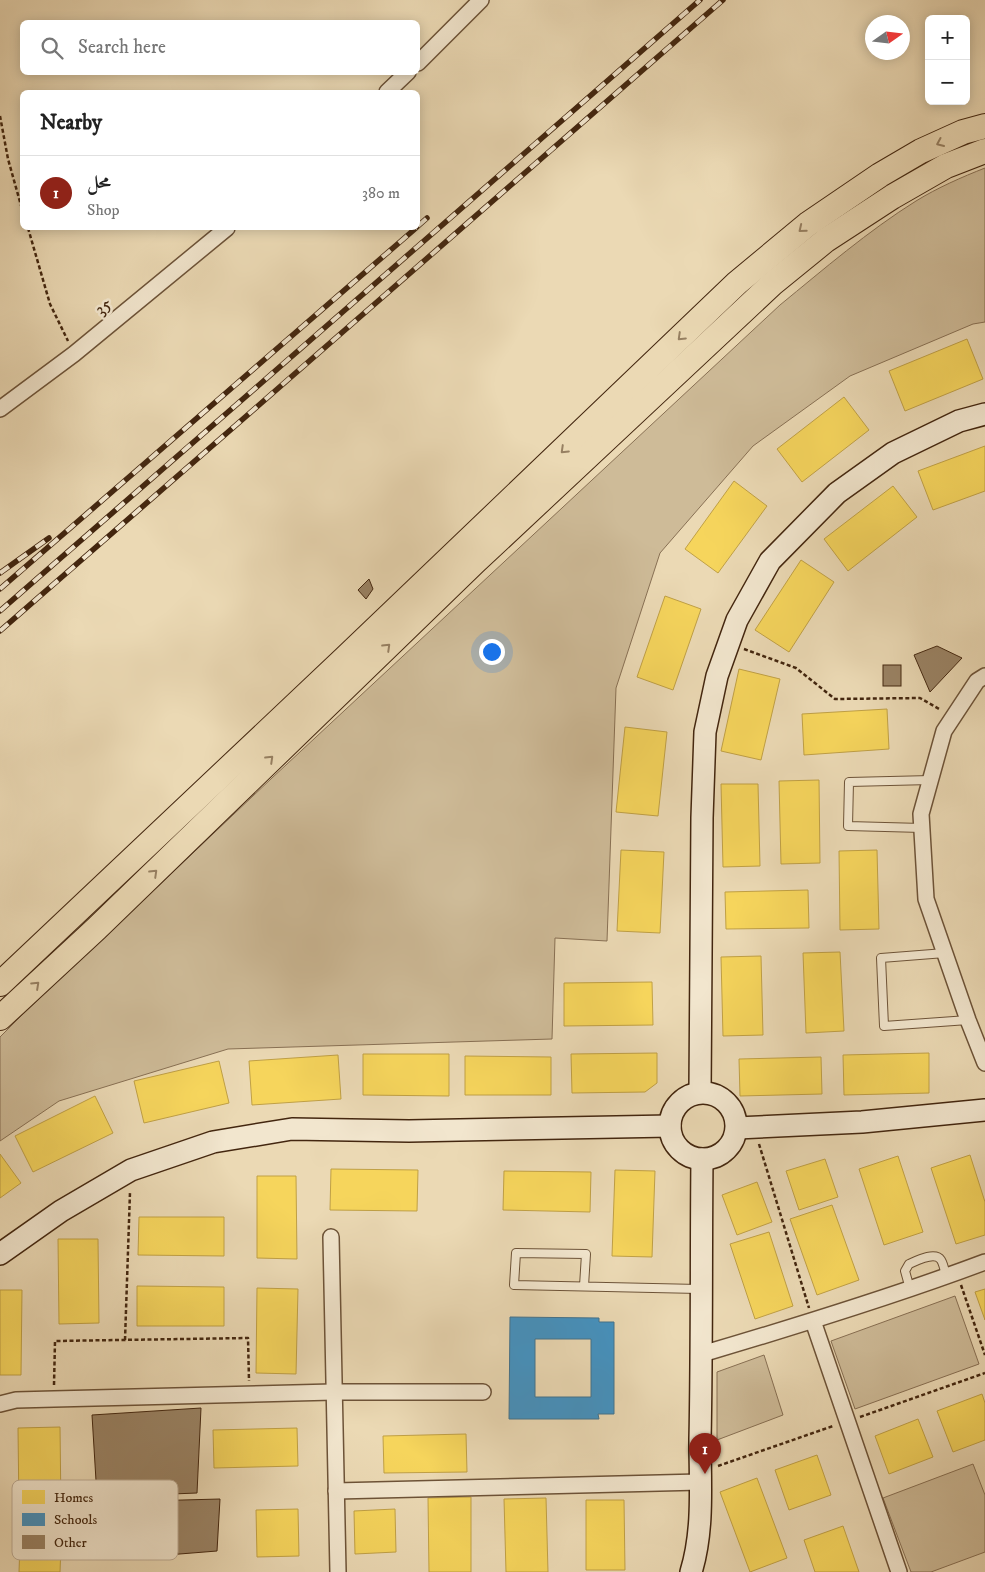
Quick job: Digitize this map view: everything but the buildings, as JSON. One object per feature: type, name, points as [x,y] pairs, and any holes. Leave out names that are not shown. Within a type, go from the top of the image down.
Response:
[{"type":"main road","points":[[0,984],[737,284],[808,224],[880,175],[921,151],[963,132],[985,126]]},
{"type":"main road","points":[[0,1018],[96,929],[475,562],[772,284],[826,240],[892,196],[946,166],[985,151]]},
{"type":"street","points":[[420,61],[482,0]]},
{"type":"street","points":[[389,90],[405,75]]},
{"type":"street","name":"35","points":[[0,409],[74,354],[225,230]]},
{"type":"street","points":[[700,1092],[702,818],[706,732],[717,676],[737,620],[770,561],[837,493],[893,453],[958,421],[985,414]]},
{"type":"street","points":[[985,676],[977,681],[944,731],[921,814],[926,899],[985,1063]]},
{"type":"street","points":[[745,1128],[722,1098],[711,1093],[700,1092],[690,1095],[675,1107],[671,1116],[670,1126],[671,1136],[683,1153],[702,1159],[712,1158],[726,1150],[734,1138],[745,1128],[862,1122],[985,1110]]},
{"type":"street","points":[[0,1254],[61,1211],[131,1170],[213,1142],[292,1129],[409,1131],[670,1126]]},
{"type":"street","points":[[691,1572],[699,1526],[702,1354],[702,1159]]},
{"type":"street","points":[[330,1237],[338,1572]]},
{"type":"street","points":[[702,1354],[813,1321],[952,1275],[985,1262]]},
{"type":"street","points":[[813,1321],[899,1572]]},
{"type":"street","points":[[0,1404],[16,1400],[250,1394],[483,1392]]},
{"type":"street","points":[[336,1491],[700,1482]]},
{"type":"lane","points":[[922,828],[848,826],[849,782],[930,780]]},
{"type":"lane","points":[[945,953],[881,958],[884,1026],[968,1020]]},
{"type":"lane","points":[[584,1286],[586,1254],[516,1253],[514,1285],[701,1289]]},
{"type":"lane","points":[[910,1289],[905,1271],[908,1264],[932,1256],[937,1257],[952,1275]]},
{"type":"path","points":[[0,116],[8,159],[20,202]]},
{"type":"path","points":[[29,230],[50,304],[74,354]]},
{"type":"path","points":[[728,643],[796,668],[835,699],[920,698],[954,717]]},
{"type":"path","points":[[745,1128],[813,1321]]},
{"type":"path","points":[[125,1340],[131,1170]]},
{"type":"path","points":[[952,1275],[985,1355]]},
{"type":"path","points":[[54,1399],[55,1341],[248,1338],[250,1394]]},
{"type":"shaded area","points":[[985,168],[985,322],[973,324],[850,376],[753,446],[660,553],[616,688],[607,941],[555,938],[552,1039],[228,1049],[59,1101],[0,1141],[0,1037],[22,1015],[272,778],[780,305],[846,251],[898,213],[932,192]]},
{"type":"shaded area","points":[[955,1296],[979,1364],[855,1409],[831,1341]]},
{"type":"shaded area","points":[[764,1355],[783,1415],[717,1440],[717,1372]]},
{"type":"shaded area","points":[[973,1464],[985,1495],[985,1552],[931,1572],[911,1572],[883,1498]]},
{"type":"railway","points":[[0,611],[700,0]]},
{"type":"railway","points":[[0,631],[723,0]]},
{"type":"railway","points":[[420,224],[427,218]]},
{"type":"railway","points":[[0,589],[414,230]]},
{"type":"railway","points":[[0,573],[49,538]]},
{"type":"place","name":"محل","points":[[705,1474]]}]
